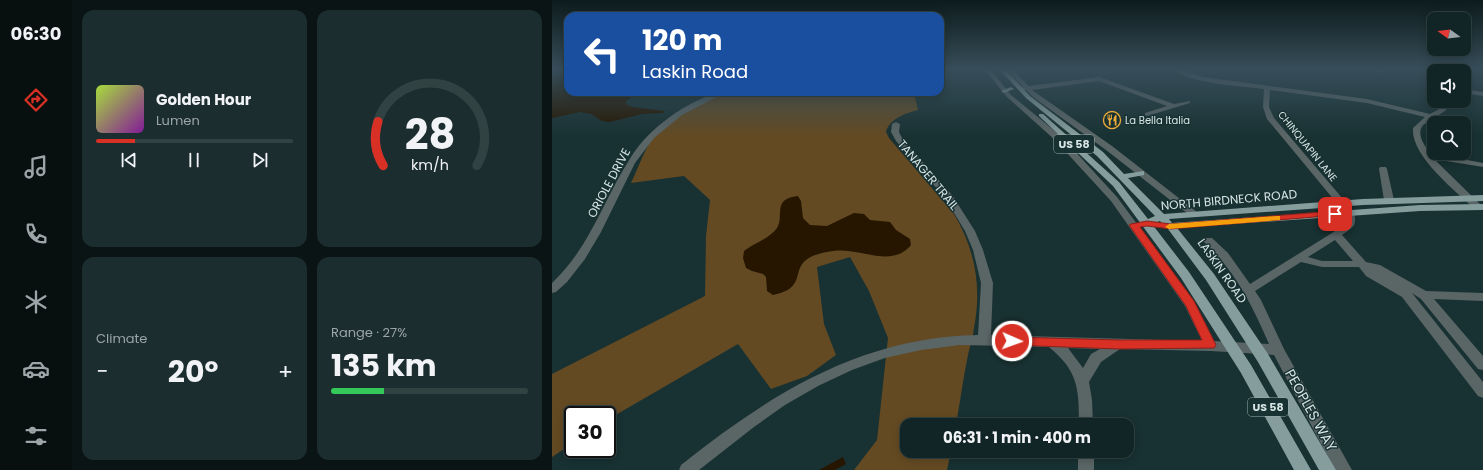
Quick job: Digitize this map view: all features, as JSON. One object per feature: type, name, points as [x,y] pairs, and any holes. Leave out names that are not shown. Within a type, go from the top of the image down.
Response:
[{"type":"main road","name":"US 58","points":[[1009,92],[1072,142],[1116,184],[1147,224],[1185,275],[1231,346],[1302,470]]},
{"type":"main road","name":"LASKIN ROAD","points":[[1027,92],[1097,151],[1171,227],[1210,277],[1256,348],[1328,470]]},
{"type":"main road","points":[[1123,176],[1141,173]]},
{"type":"main road","name":"NORTH BIRDNECK ROAD","points":[[1147,224],[1162,217],[1341,203],[1389,200],[1483,198]]},
{"type":"main road","name":"NORTH BIRDNECK ROAD","points":[[1147,224],[1171,227],[1349,212],[1420,208],[1480,207]]},
{"type":"street","points":[[1009,92],[1058,138],[1114,199],[1190,304],[1210,345]]},
{"type":"street","name":"LASKIN ROAD","points":[[1027,92],[1110,148],[1195,215]]},
{"type":"street","points":[[1134,92],[1174,106]]},
{"type":"street","name":"CHINQUAPIN LANE","points":[[1267,92],[1266,107],[1271,119],[1349,212]]},
{"type":"street","points":[[1297,92],[1367,101],[1428,116]]},
{"type":"street","points":[[1473,92],[1483,94]]},
{"type":"street","name":"ORIOLE DRIVE","points":[[552,289],[565,277],[583,255],[627,170],[645,143],[683,110],[714,96]]},
{"type":"street","points":[[1147,114],[1188,102]]},
{"type":"street","points":[[1434,116],[1445,108]]},
{"type":"street","points":[[1427,120],[1420,124],[1416,133],[1419,146],[1427,155]]},
{"type":"street","name":"TANAGER TRAIL","points":[[896,124],[895,132],[900,141],[949,197],[970,231],[978,250],[987,283],[984,340]]},
{"type":"street","points":[[1097,151],[1110,148]]},
{"type":"street","points":[[1432,160],[1468,198],[1480,207]]},
{"type":"street","points":[[1455,160],[1483,165]]},
{"type":"street","points":[[1382,169],[1389,200]]},
{"type":"street","points":[[1248,290],[1350,225],[1352,221],[1349,212]]},
{"type":"street","points":[[1134,225],[1147,224]]},
{"type":"street","points":[[1336,235],[1370,273],[1406,294],[1483,392]]},
{"type":"street","name":"PEOPLES WAY","points":[[1208,240],[1224,255],[1248,290],[1264,318],[1278,350],[1344,470]]},
{"type":"street","points":[[1299,258],[1322,264],[1361,264],[1376,268],[1424,295],[1483,365]]},
{"type":"street","points":[[1406,294],[1483,297]]},
{"type":"street","points":[[688,470],[754,417],[800,388],[826,375],[881,354],[924,344],[960,340],[984,340],[1210,345],[1278,350]]},
{"type":"street","points":[[1053,342],[1071,359],[1083,380],[1086,393],[1086,418]]},
{"type":"street","points":[[1083,380],[1096,358],[1119,344]]},
{"type":"street","points":[[1086,458],[1086,470]]},
{"type":"shaded area","points":[[552,92],[564,92],[564,96],[633,96],[626,101],[626,104],[632,107],[665,111],[663,113],[642,114],[610,122],[602,121],[591,114],[580,112],[552,118]]},
{"type":"shaded area","points":[[719,96],[915,96],[918,110],[894,120],[886,132],[889,138],[954,214],[972,255],[977,283],[976,313],[973,335],[957,418],[900,418],[900,458],[950,458],[947,470],[854,470],[877,440],[888,338],[869,291],[850,257],[817,267],[824,324],[836,355],[807,376],[771,389],[738,344],[616,415],[616,406],[564,406],[564,449],[552,457],[552,374],[705,296],[706,236],[710,200],[684,176],[631,183],[644,153],[656,134],[664,126],[695,106]]},
{"type":"shaded area","points":[[798,196],[801,201],[803,218],[810,225],[827,226],[854,213],[864,214],[870,220],[890,222],[896,230],[910,239],[911,245],[903,252],[894,256],[875,256],[844,251],[830,251],[814,255],[803,262],[795,283],[791,288],[773,295],[767,291],[766,277],[763,274],[746,268],[743,258],[744,251],[774,232],[779,223],[780,209],[784,201]]},
{"type":"shaded area","points":[[843,457],[846,464],[835,470],[819,470]]},
{"type":"slow traffic","points":[[1169,227],[1277,218]]},
{"type":"place","name":"La Bella Italia","points":[[1112,120]]},
{"type":"route","points":[[1012,341],[1210,345],[1201,323],[1190,304],[1134,225],[1147,224],[1171,227],[1335,214]]}]
